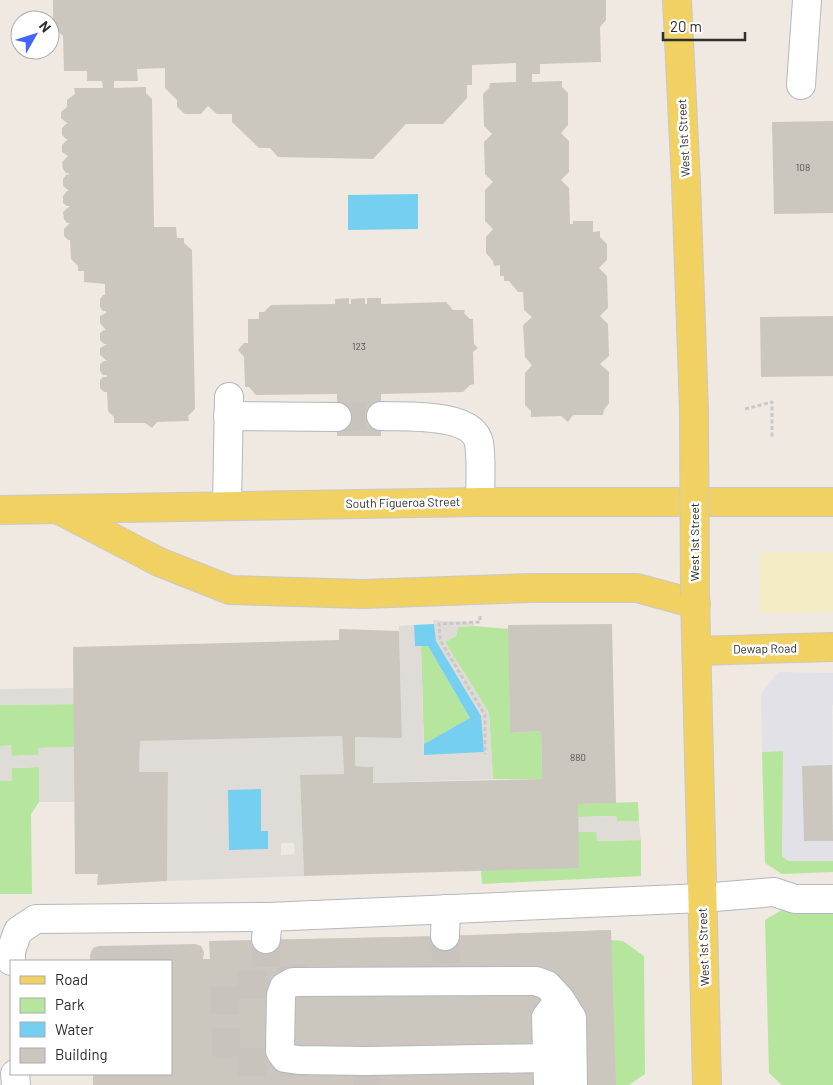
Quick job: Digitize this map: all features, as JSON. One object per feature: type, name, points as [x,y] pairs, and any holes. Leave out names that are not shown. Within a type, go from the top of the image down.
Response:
[{"type":"main road","name":"West 1st Street","points":[[677,0],[694,411],[696,651],[707,1085]]},
{"type":"main road","name":"South Figueroa Street","points":[[0,510],[480,502],[820,502]]},
{"type":"main road","points":[[60,510],[159,562],[230,590],[362,594],[532,588],[637,588],[696,600]]},
{"type":"main road","name":"Dewap Road","points":[[696,651],[833,647]]},
{"type":"lane","points":[[801,85],[808,0]]},
{"type":"lane","points":[[227,506],[229,406],[337,417]]},
{"type":"lane","points":[[381,416],[449,419],[473,431],[478,442],[480,502]]},
{"type":"lane","points":[[774,892],[792,881],[833,880]]},
{"type":"lane","points":[[11,960],[11,951],[18,931],[36,919],[99,917],[267,928],[446,909],[702,898],[774,892],[795,899],[833,899]]},
{"type":"lane","points":[[445,936],[446,909]]},
{"type":"lane","points":[[547,1058],[367,1061],[285,1058],[280,1051],[281,995],[284,987],[293,982],[536,981],[547,985],[560,999],[572,1018],[573,1085]]},
{"type":"lane","points":[[548,1085],[546,1017],[560,999]]},
{"type":"path","points":[[745,409],[772,402],[772,439]]},
{"type":"path","points":[[480,613],[480,622],[439,624],[440,640],[485,715],[486,754]]},
{"type":"shaded area","points":[[433,620],[474,623],[474,626],[458,627],[456,636],[445,642],[489,713],[493,779],[373,783],[373,767],[355,766],[355,737],[402,737],[399,626],[414,625],[415,646],[421,646],[424,754],[481,716],[436,641]]},
{"type":"shaded area","points":[[778,672],[833,673],[833,861],[788,861],[782,856],[783,751],[762,752],[761,694]]},
{"type":"shaded area","points":[[74,688],[75,704],[0,705],[0,689]]},
{"type":"shaded area","points":[[342,736],[344,774],[300,776],[304,876],[167,881],[168,772],[139,772],[140,741]],"holes":[[[261,790],[261,832],[268,832],[229,850]],[[281,843],[294,843],[295,854],[281,855]]]},
{"type":"shaded area","points":[[11,745],[12,756],[38,755],[38,748],[75,747],[76,802],[39,802],[39,767],[12,768],[12,781],[0,781],[0,746]]},
{"type":"shaded area","points":[[616,816],[617,821],[639,821],[641,840],[597,841],[596,832],[578,832],[578,817]]},
{"type":"green space","points":[[474,626],[509,629],[510,733],[541,731],[542,779],[493,779],[489,713],[445,642],[456,636],[458,627]]},
{"type":"green space","points":[[421,646],[428,646],[470,718],[424,744]]},
{"type":"green space","points":[[75,704],[75,747],[38,748],[38,755],[11,756],[11,746],[0,746],[0,705]]},
{"type":"green space","points":[[783,751],[782,856],[788,861],[833,861],[833,872],[782,874],[765,863],[762,752]]},
{"type":"green space","points":[[39,767],[39,802],[31,814],[32,894],[0,894],[0,781],[12,781],[12,768]]},
{"type":"green space","points":[[638,802],[639,821],[617,821],[616,816],[578,817],[578,804]]},
{"type":"green space","points":[[578,832],[597,832],[597,841],[641,840],[641,876],[482,884],[481,871]]},
{"type":"green space","points":[[782,910],[833,910],[833,1085],[782,1085],[769,1073],[765,920]]},
{"type":"green space","points":[[611,930],[611,940],[623,941],[644,956],[645,1074],[629,1085],[594,1085],[219,969],[219,941]]},
{"type":"sand","points":[[760,552],[833,552],[833,612],[759,613]]},
{"type":"water","points":[[418,194],[418,229],[348,230],[348,195]]},
{"type":"water","points":[[434,624],[436,641],[481,716],[484,752],[424,755],[424,744],[470,718],[428,646],[415,646],[414,625]]},
{"type":"water","points":[[261,789],[261,831],[268,831],[268,849],[229,850],[228,790]]},
{"type":"building","points":[[53,0],[606,0],[606,20],[600,27],[601,62],[540,64],[540,74],[532,74],[532,82],[562,81],[562,87],[568,93],[568,125],[561,133],[569,141],[569,172],[561,180],[569,188],[570,224],[573,224],[573,221],[593,221],[593,232],[600,231],[600,237],[607,244],[607,260],[599,268],[607,276],[608,308],[600,316],[608,324],[609,356],[600,364],[609,372],[609,403],[603,415],[573,415],[568,422],[561,416],[531,417],[531,411],[525,405],[525,373],[532,365],[525,357],[523,325],[532,317],[524,310],[523,292],[518,292],[509,281],[504,281],[504,276],[500,276],[500,265],[494,266],[493,261],[486,253],[486,237],[493,229],[485,221],[485,190],[493,182],[485,174],[484,142],[492,134],[484,126],[483,94],[489,88],[490,83],[516,82],[516,63],[472,65],[472,85],[467,85],[467,98],[443,124],[406,124],[373,159],[278,157],[270,148],[259,148],[232,122],[232,114],[217,114],[208,106],[201,114],[185,114],[177,107],[177,100],[165,88],[165,68],[137,69],[138,81],[114,81],[114,88],[146,87],[146,93],[152,99],[154,227],[176,227],[177,238],[184,238],[184,243],[192,250],[195,409],[188,416],[189,421],[157,422],[152,428],[145,423],[114,423],[114,417],[108,411],[107,392],[100,388],[100,380],[103,377],[107,377],[107,375],[103,375],[100,371],[100,364],[107,361],[100,355],[100,348],[107,344],[100,340],[100,333],[106,330],[100,323],[100,316],[106,313],[100,307],[100,299],[105,295],[105,284],[84,282],[84,271],[78,271],[78,266],[71,259],[70,240],[64,236],[64,229],[70,223],[67,223],[64,219],[63,212],[70,206],[63,203],[63,196],[69,191],[63,186],[63,179],[69,173],[66,173],[63,169],[62,162],[68,156],[62,152],[62,145],[68,139],[62,135],[62,128],[68,124],[61,118],[61,112],[67,107],[67,100],[75,94],[74,88],[103,88],[102,81],[87,81],[87,71],[64,71],[63,36],[60,33],[60,10],[53,10]]},
{"type":"building","points":[[833,121],[833,213],[774,214],[772,122]]},
{"type":"building","points":[[349,298],[349,304],[351,304],[351,299],[365,298],[365,304],[367,304],[367,298],[381,298],[381,304],[446,302],[453,310],[465,310],[464,313],[470,319],[473,319],[474,344],[478,348],[473,352],[474,384],[470,385],[463,392],[381,394],[381,436],[337,436],[337,394],[256,395],[249,387],[245,387],[244,357],[238,350],[244,343],[248,343],[248,319],[259,319],[259,312],[264,312],[271,305],[335,304],[335,299]]},
{"type":"building","points":[[833,316],[833,376],[761,377],[760,317]]},
{"type":"building","points":[[612,624],[616,803],[578,804],[579,868],[304,876],[300,775],[344,774],[342,736],[140,741],[139,772],[168,772],[167,881],[97,885],[98,874],[75,874],[73,647],[339,640],[339,629],[399,631],[402,738],[355,737],[355,766],[373,767],[373,783],[542,779],[541,731],[510,733],[508,625]]},
{"type":"building","points":[[832,765],[833,841],[804,841],[802,766]]},
{"type":"building","points":[[611,930],[616,1085],[93,1085],[93,1075],[172,1075],[172,960],[90,960],[93,948],[99,946],[195,944],[201,946],[204,952],[203,959],[210,959],[209,941]]},
{"type":"tunnel","points":[[337,417],[381,416]]},
{"type":"tunnel","points":[[422,979],[447,980],[445,936]]},
{"type":"tunnel","points":[[266,939],[267,985]]},
{"type":"tunnel","points":[[307,979],[294,979],[267,985],[227,984],[225,986],[226,1057],[231,1062],[366,1063],[367,1085]]}]
